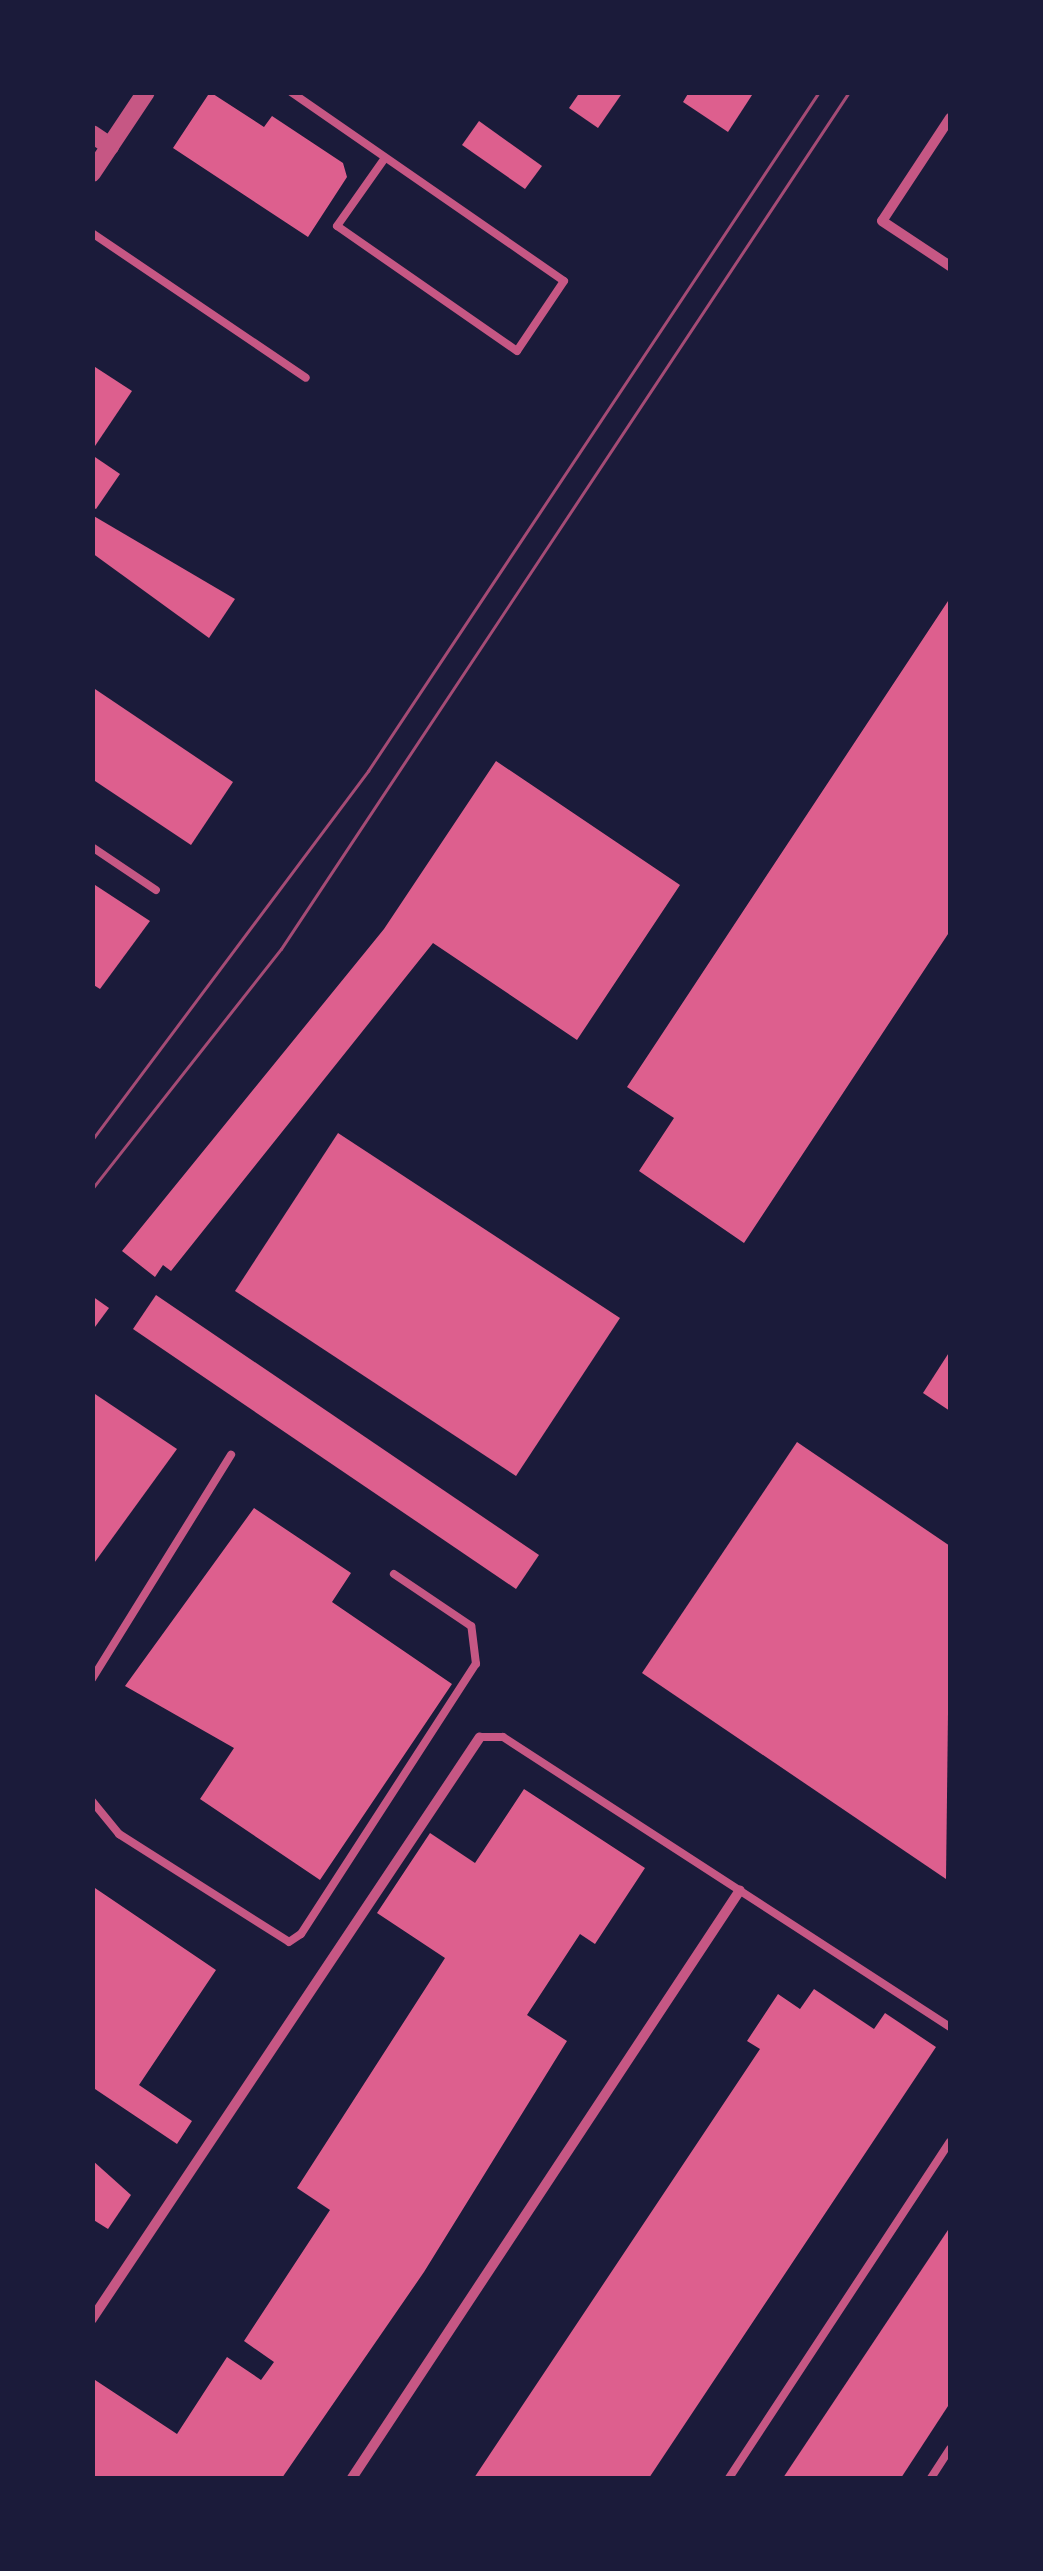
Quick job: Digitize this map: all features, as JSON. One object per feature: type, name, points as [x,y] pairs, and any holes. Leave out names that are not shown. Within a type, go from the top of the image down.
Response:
[{"type":"street","points":[[92,173],[146,92]]},
{"type":"street","points":[[950,118],[882,221],[950,266]]},
{"type":"street","points":[[92,134],[110,146]]},
{"type":"street","points":[[92,2319],[480,1736]]},
{"type":"street","points":[[352,2478],[740,1890]]},
{"type":"lane","points":[[291,92],[564,281],[518,351],[338,226],[385,158]]},
{"type":"lane","points":[[92,233],[306,378]]},
{"type":"lane","points":[[92,847],[156,890]]},
{"type":"lane","points":[[92,1679],[231,1455]]},
{"type":"lane","points":[[92,1801],[120,1834],[288,1942],[301,1934],[476,1664],[471,1626],[394,1574]]},
{"type":"lane","points":[[480,1736],[504,1737],[950,2027]]},
{"type":"lane","points":[[729,2478],[950,2142]]},
{"type":"lane","points":[[932,2478],[950,2449]]},
{"type":"building","points":[[210,92],[264,127],[272,116],[343,163],[347,177],[308,237],[173,148]]},
{"type":"building","points":[[580,92],[623,92],[598,128],[569,108]]},
{"type":"building","points":[[689,92],[754,92],[728,132],[683,102]]},
{"type":"building","points":[[479,121],[542,166],[525,189],[462,145]]},
{"type":"building","points":[[92,365],[132,391],[95,446],[92,444]]},
{"type":"building","points":[[92,455],[120,474],[96,509],[92,507]]},
{"type":"building","points":[[92,515],[235,599],[209,638],[92,553]]},
{"type":"building","points":[[950,598],[950,931],[744,1243],[639,1171],[674,1118],[627,1087]]},
{"type":"building","points":[[92,687],[233,782],[191,845],[92,779]]},
{"type":"building","points":[[496,761],[680,885],[577,1040],[433,943],[171,1271],[163,1265],[155,1277],[122,1251],[384,929]]},
{"type":"building","points":[[92,883],[150,921],[100,989],[92,984]]},
{"type":"building","points":[[338,1133],[620,1318],[516,1476],[235,1291]]},
{"type":"building","points":[[156,1295],[539,1555],[516,1589],[133,1329]]},
{"type":"building","points":[[92,1296],[109,1308],[92,1331]]},
{"type":"building","points":[[950,1351],[950,1411],[923,1393]]},
{"type":"building","points":[[92,1392],[177,1449],[92,1566]]},
{"type":"building","points":[[797,1442],[950,1546],[946,1879],[642,1673]]},
{"type":"building","points":[[254,1508],[351,1573],[332,1602],[452,1684],[320,1880],[200,1799],[234,1748],[125,1686]]},
{"type":"building","points":[[524,1789],[645,1868],[595,1944],[580,1934],[527,2015],[567,2041],[424,2272],[282,2478],[92,2478],[92,2378],[177,2434],[227,2357],[261,2380],[274,2362],[244,2341],[330,2210],[297,2188],[445,1958],[377,1913],[430,1833],[475,1863]]},
{"type":"building","points":[[92,1886],[216,1970],[139,2085],[192,2121],[177,2144],[92,2087]]},
{"type":"building","points":[[814,1989],[874,2029],[885,2013],[936,2047],[649,2478],[474,2478],[760,2049],[747,2041],[778,1994],[800,2009]]},
{"type":"building","points":[[92,2160],[131,2195],[108,2229],[92,2219]]},
{"type":"building","points":[[950,2227],[950,2403],[901,2478],[783,2478]]},
{"type":"tram line","points":[[92,1140],[368,771],[819,92]]},
{"type":"tram line","points":[[92,1189],[281,949],[849,92]]}]
